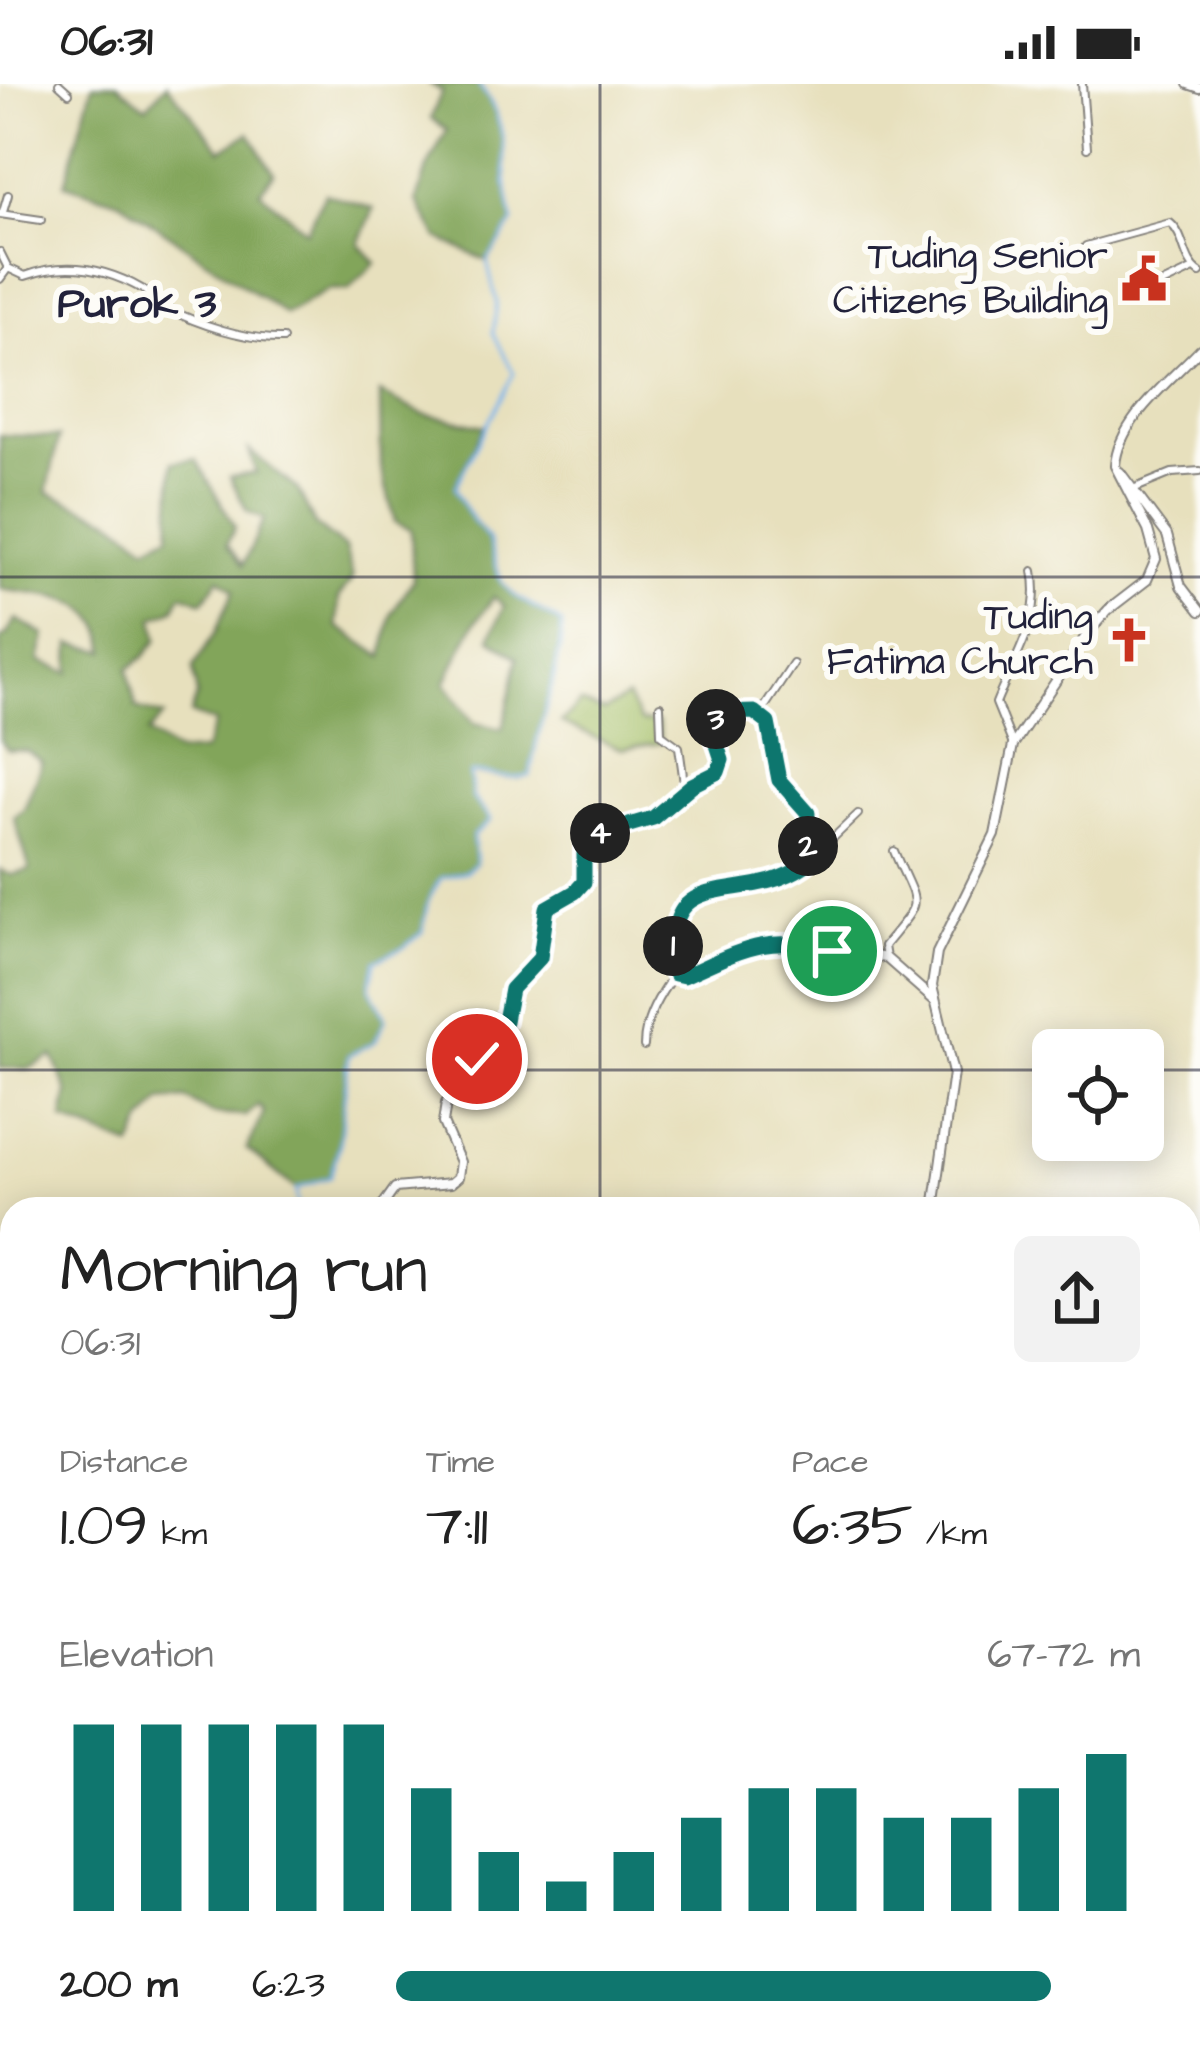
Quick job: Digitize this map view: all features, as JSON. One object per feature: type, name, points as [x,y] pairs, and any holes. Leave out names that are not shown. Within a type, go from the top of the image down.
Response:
[{"type":"street","points":[[59,84],[69,93]]},
{"type":"street","points":[[1082,84],[1087,148]]},
{"type":"street","points":[[1188,84],[1200,88]]},
{"type":"street","points":[[8,195],[1,213],[41,220]]},
{"type":"street","points":[[1086,246],[1165,221],[1178,229],[1197,271],[1162,284]]},
{"type":"street","points":[[0,252],[8,268],[25,276],[50,266],[99,269],[140,287],[165,308],[207,325],[249,337],[283,339]]},
{"type":"street","points":[[0,279],[8,268]]},
{"type":"street","points":[[936,1197],[953,1073],[932,986],[937,953],[994,835],[1013,745],[1088,633],[1108,610],[1147,580],[1154,568],[1155,548],[1115,466],[1126,432],[1200,349]]},
{"type":"street","points":[[1115,466],[1167,535],[1180,586],[1200,610]]},
{"type":"street","points":[[1132,489],[1172,473],[1200,471]]},
{"type":"street","points":[[1013,745],[996,703],[1037,598],[1033,571]]},
{"type":"street","points":[[760,714],[793,664]]},
{"type":"street","points":[[660,706],[661,734],[679,747],[685,790]]},
{"type":"street","points":[[388,1197],[395,1187],[451,1183],[458,1177],[460,1162],[442,1124],[446,1103],[500,1028],[511,989],[540,958],[547,908],[584,882],[584,844],[595,835],[653,818],[685,790],[718,772],[722,760],[712,723],[737,712],[760,714],[768,723],[779,780],[808,813],[805,865]]},
{"type":"street","points":[[644,1046],[658,998],[675,974],[674,926],[689,900],[702,893],[780,880],[805,865],[858,814]]},
{"type":"street","points":[[886,958],[884,946],[907,923],[914,908],[913,892],[894,851]]},
{"type":"street","points":[[675,974],[684,976],[763,943],[807,944],[886,958],[934,1001]]},
{"type":"green space","points":[[93,84],[117,84],[146,107],[167,84],[221,150],[249,133],[274,173],[260,191],[306,231],[325,193],[374,209],[359,244],[376,263],[348,290],[330,289],[285,314],[120,201],[65,184]]},
{"type":"green space","points":[[429,84],[478,84],[498,118],[514,222],[487,261],[438,238],[417,201],[427,168],[447,130],[431,118],[442,91]]},
{"type":"green space","points":[[380,393],[423,414],[485,426],[455,487],[488,539],[502,583],[562,624],[560,643],[530,776],[470,774],[473,798],[491,820],[473,836],[476,863],[465,872],[441,878],[428,901],[422,933],[375,961],[370,988],[386,1018],[375,1042],[349,1055],[339,1146],[330,1177],[296,1189],[247,1149],[264,1112],[258,1105],[246,1116],[212,1114],[186,1099],[162,1101],[143,1122],[132,1147],[63,1120],[68,1092],[53,1056],[30,1068],[0,1068],[0,870],[11,875],[30,870],[14,817],[24,809],[42,762],[27,751],[8,750],[0,740],[0,638],[16,619],[45,635],[39,661],[70,673],[71,644],[106,651],[103,632],[84,608],[53,597],[0,589],[0,435],[59,437],[47,492],[115,521],[147,546],[170,534],[173,462],[196,459],[235,527],[227,544],[243,565],[264,519],[247,511],[230,477],[256,473],[249,450],[298,490],[315,525],[345,548],[353,578],[339,597],[337,626],[383,657],[391,615],[413,580],[411,530],[395,522],[381,467]],"holes":[[[219,578],[234,590],[193,668],[197,696],[191,714],[215,723],[204,751],[177,753],[148,733],[164,716],[136,708],[128,669],[158,639],[154,618],[174,609],[182,594],[203,602]],[[494,597],[504,606],[490,638],[518,658],[503,729],[474,723],[445,683],[474,624]]]},
{"type":"green space","points":[[627,697],[640,722],[658,723],[661,743],[621,749],[561,723],[580,703],[604,711]]},
{"type":"waterway","points":[[297,1197],[296,1189],[330,1177],[339,1146],[349,1055],[375,1042],[386,1018],[370,988],[375,961],[422,933],[428,901],[441,878],[465,872],[476,863],[473,836],[491,820],[473,798],[470,773],[530,776],[560,643],[562,624],[502,583],[488,539],[455,487],[514,373],[493,333],[497,303],[487,261],[514,222],[498,118],[478,84]]},
{"type":"place","name":"Tuding Senior Citizens Building","points":[[1144,279]]},
{"type":"place","name":"Tuding Fatima Church","points":[[1129,640]]},
{"type":"district","name":"Purok 3","points":[[137,305]]},
{"type":"route","points":[[477,1059],[505,1021],[511,989],[540,958],[547,908],[584,882],[584,844],[595,835],[653,818],[692,785],[718,772],[722,760],[712,723],[737,712],[761,714],[768,723],[779,780],[808,813],[805,865],[780,880],[702,893],[683,905],[674,926],[675,974],[684,976],[763,943],[807,944],[832,951]]}]
